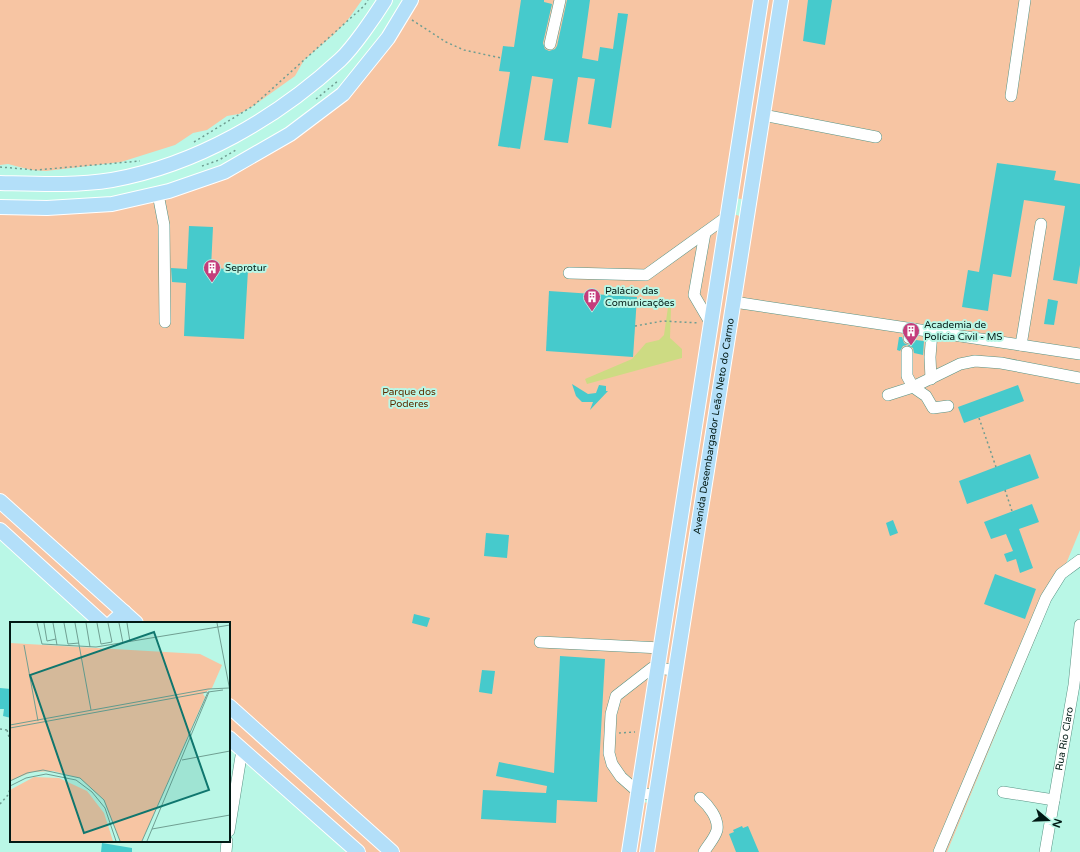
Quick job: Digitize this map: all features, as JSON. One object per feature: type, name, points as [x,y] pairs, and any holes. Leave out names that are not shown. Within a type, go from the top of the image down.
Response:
[{"type":"main road","points":[[0,182],[54,184],[88,183],[112,180],[175,163],[237,134],[288,102],[341,60],[385,0]]},
{"type":"main road","points":[[0,207],[46,208],[112,204],[158,194],[224,172],[290,134],[343,94],[372,59],[411,0]]},
{"type":"main road","name":"Avenida Desembargador Leão Neto do Carmo","points":[[629,852],[761,0]]},
{"type":"main road","name":"Avenida Desembargador Leão Neto do Carmo","points":[[647,852],[781,0]]},
{"type":"main road","points":[[88,183],[88,206]]},
{"type":"main road","points":[[729,211],[749,209]]},
{"type":"main road","points":[[0,501],[135,622]]},
{"type":"main road","points":[[0,530],[101,622]]},
{"type":"main road","points":[[113,622],[124,612]]},
{"type":"main road","points":[[230,707],[392,852]]},
{"type":"main road","points":[[230,739],[358,852]]},
{"type":"street","points":[[550,44],[560,0]]},
{"type":"street","points":[[1011,96],[1026,0]]},
{"type":"street","points":[[763,115],[876,137]]},
{"type":"street","points":[[158,194],[164,225],[164,322]]},
{"type":"street","points":[[569,273],[646,275],[705,233],[729,211]]},
{"type":"street","points":[[1021,345],[1041,224]]},
{"type":"street","points":[[705,233],[694,295],[711,324]]},
{"type":"street","points":[[734,302],[910,334],[932,332],[1080,354]]},
{"type":"street","points":[[931,379],[930,357],[932,332]]},
{"type":"street","points":[[907,352],[907,376],[913,387],[926,396],[933,408],[948,406]]},
{"type":"street","points":[[888,395],[913,387],[960,364],[975,361],[1001,363],[1080,378]]},
{"type":"street","points":[[939,852],[1046,598],[1061,574],[1080,560]]},
{"type":"street","name":"Rua Rio Claro","points":[[1045,852],[1077,686],[1080,626]]},
{"type":"street","points":[[540,642],[661,648]]},
{"type":"street","points":[[656,796],[638,792],[622,777],[612,764],[609,753],[611,714],[616,696],[652,668],[676,670]]},
{"type":"street","points":[[230,825],[242,750]]},
{"type":"street","points":[[1003,792],[1054,800]]},
{"type":"street","points":[[700,798],[707,804],[717,825],[717,831],[704,852]]},
{"type":"street","points":[[226,852],[228,842]]},
{"type":"path","points":[[194,142],[253,106],[364,6],[368,0]]},
{"type":"path","points":[[403,14],[446,42],[458,47],[501,58]]},
{"type":"path","points":[[0,167],[36,170],[142,161]]},
{"type":"path","points":[[635,326],[664,321],[711,324]]},
{"type":"path","points":[[979,418],[996,467]]},
{"type":"path","points":[[1005,490],[1012,511]]},
{"type":"path","points":[[0,729],[7,730],[10,728]]},
{"type":"path","points":[[7,730],[10,740]]},
{"type":"path","points":[[0,804],[8,795],[10,789]]},
{"type":"green space","points":[[0,0],[362,0],[347,21],[304,60],[295,76],[253,106],[239,114],[227,116],[207,130],[193,133],[175,145],[121,162],[46,171],[31,170],[8,164],[0,165]]},
{"type":"green space","name":"Parque dos Poderes","points":[[411,0],[761,0],[629,852],[392,852],[230,707],[230,622],[135,622],[0,501],[0,207],[112,204],[224,172],[343,94]]},
{"type":"green space","points":[[766,0],[779,0],[747,200],[735,198]]},
{"type":"green space","points":[[781,0],[1080,0],[1080,530],[947,852],[647,852]]},
{"type":"green space","points":[[731,215],[737,215],[742,218],[673,664],[667,665],[662,662]]},
{"type":"green space","points":[[0,507],[129,622],[109,622],[0,524]]},
{"type":"green space","points":[[670,672],[653,786],[650,788],[645,788],[659,674]]},
{"type":"green space","points":[[230,714],[383,852],[362,852],[230,735]]},
{"type":"green space","points":[[643,802],[648,803],[643,852],[633,852]]},
{"type":"shaded area","points":[[668,307],[671,308],[670,338],[682,349],[682,358],[587,384],[585,379],[632,359],[646,343],[659,340],[664,335]]},
{"type":"building","points":[[521,0],[544,0],[544,2],[552,4],[543,43],[545,49],[549,51],[555,49],[557,46],[567,0],[590,0],[582,58],[598,61],[600,47],[613,49],[618,13],[628,14],[611,128],[588,124],[595,79],[578,77],[568,143],[544,140],[553,79],[532,76],[520,149],[498,146],[510,72],[499,71],[503,46],[514,47]]},
{"type":"building","points":[[808,0],[832,0],[825,45],[803,41]]},
{"type":"building","points":[[997,163],[1056,171],[1054,180],[1080,184],[1080,265],[1077,284],[1053,280],[1065,206],[1024,200],[1011,277],[993,274],[988,311],[962,307],[968,270],[979,272]]},
{"type":"building","name":"Seprotur","points":[[189,226],[213,227],[211,268],[248,270],[244,339],[184,336],[186,283],[172,282],[171,268],[187,269]]},
{"type":"building","name":"Palácio das Comunicações","points":[[549,291],[637,297],[633,357],[546,351]]},
{"type":"building","points":[[1048,299],[1058,301],[1054,325],[1044,324]]},
{"type":"building","points":[[899,337],[902,337],[904,343],[908,345],[914,343],[916,340],[924,341],[923,355],[914,353],[913,348],[907,345],[903,346],[900,351],[897,350]]},
{"type":"building","points":[[572,384],[588,394],[596,393],[599,385],[606,386],[606,391],[608,391],[590,410],[593,402],[582,402],[576,396]]},
{"type":"building","points":[[1018,385],[1024,401],[964,423],[958,407]]},
{"type":"building","points":[[1030,454],[1039,478],[967,504],[959,481]]},
{"type":"building","points":[[1032,504],[1039,522],[1019,529],[1033,568],[1020,573],[1016,559],[1007,562],[1004,554],[1013,551],[1006,534],[991,539],[984,522]]},
{"type":"building","points":[[893,520],[898,533],[890,536],[886,523]]},
{"type":"building","points":[[486,533],[509,535],[507,558],[484,556]]},
{"type":"building","points":[[995,574],[1036,589],[1025,619],[984,604]]},
{"type":"building","points":[[414,614],[430,618],[427,627],[412,623]]},
{"type":"building","points":[[560,656],[605,659],[597,802],[557,800],[556,823],[481,819],[483,790],[546,793],[547,786],[496,776],[499,762],[554,773]]},
{"type":"building","points":[[482,670],[495,671],[492,694],[479,692]]},
{"type":"building","points":[[0,688],[10,689],[10,718],[3,716],[4,709],[0,709]]},
{"type":"building","points":[[742,826],[743,828],[748,826],[759,852],[736,852],[729,834],[734,832],[733,830]]},
{"type":"building","points":[[102,843],[132,848],[132,852],[101,852]]},
{"type":"place","name":"Seprotur","points":[[212,283]]},
{"type":"place","name":"Palácio das Comunicações","points":[[592,312]]},
{"type":"place","name":"Academia de Polícia Civil - MS","points":[[911,346]]}]
